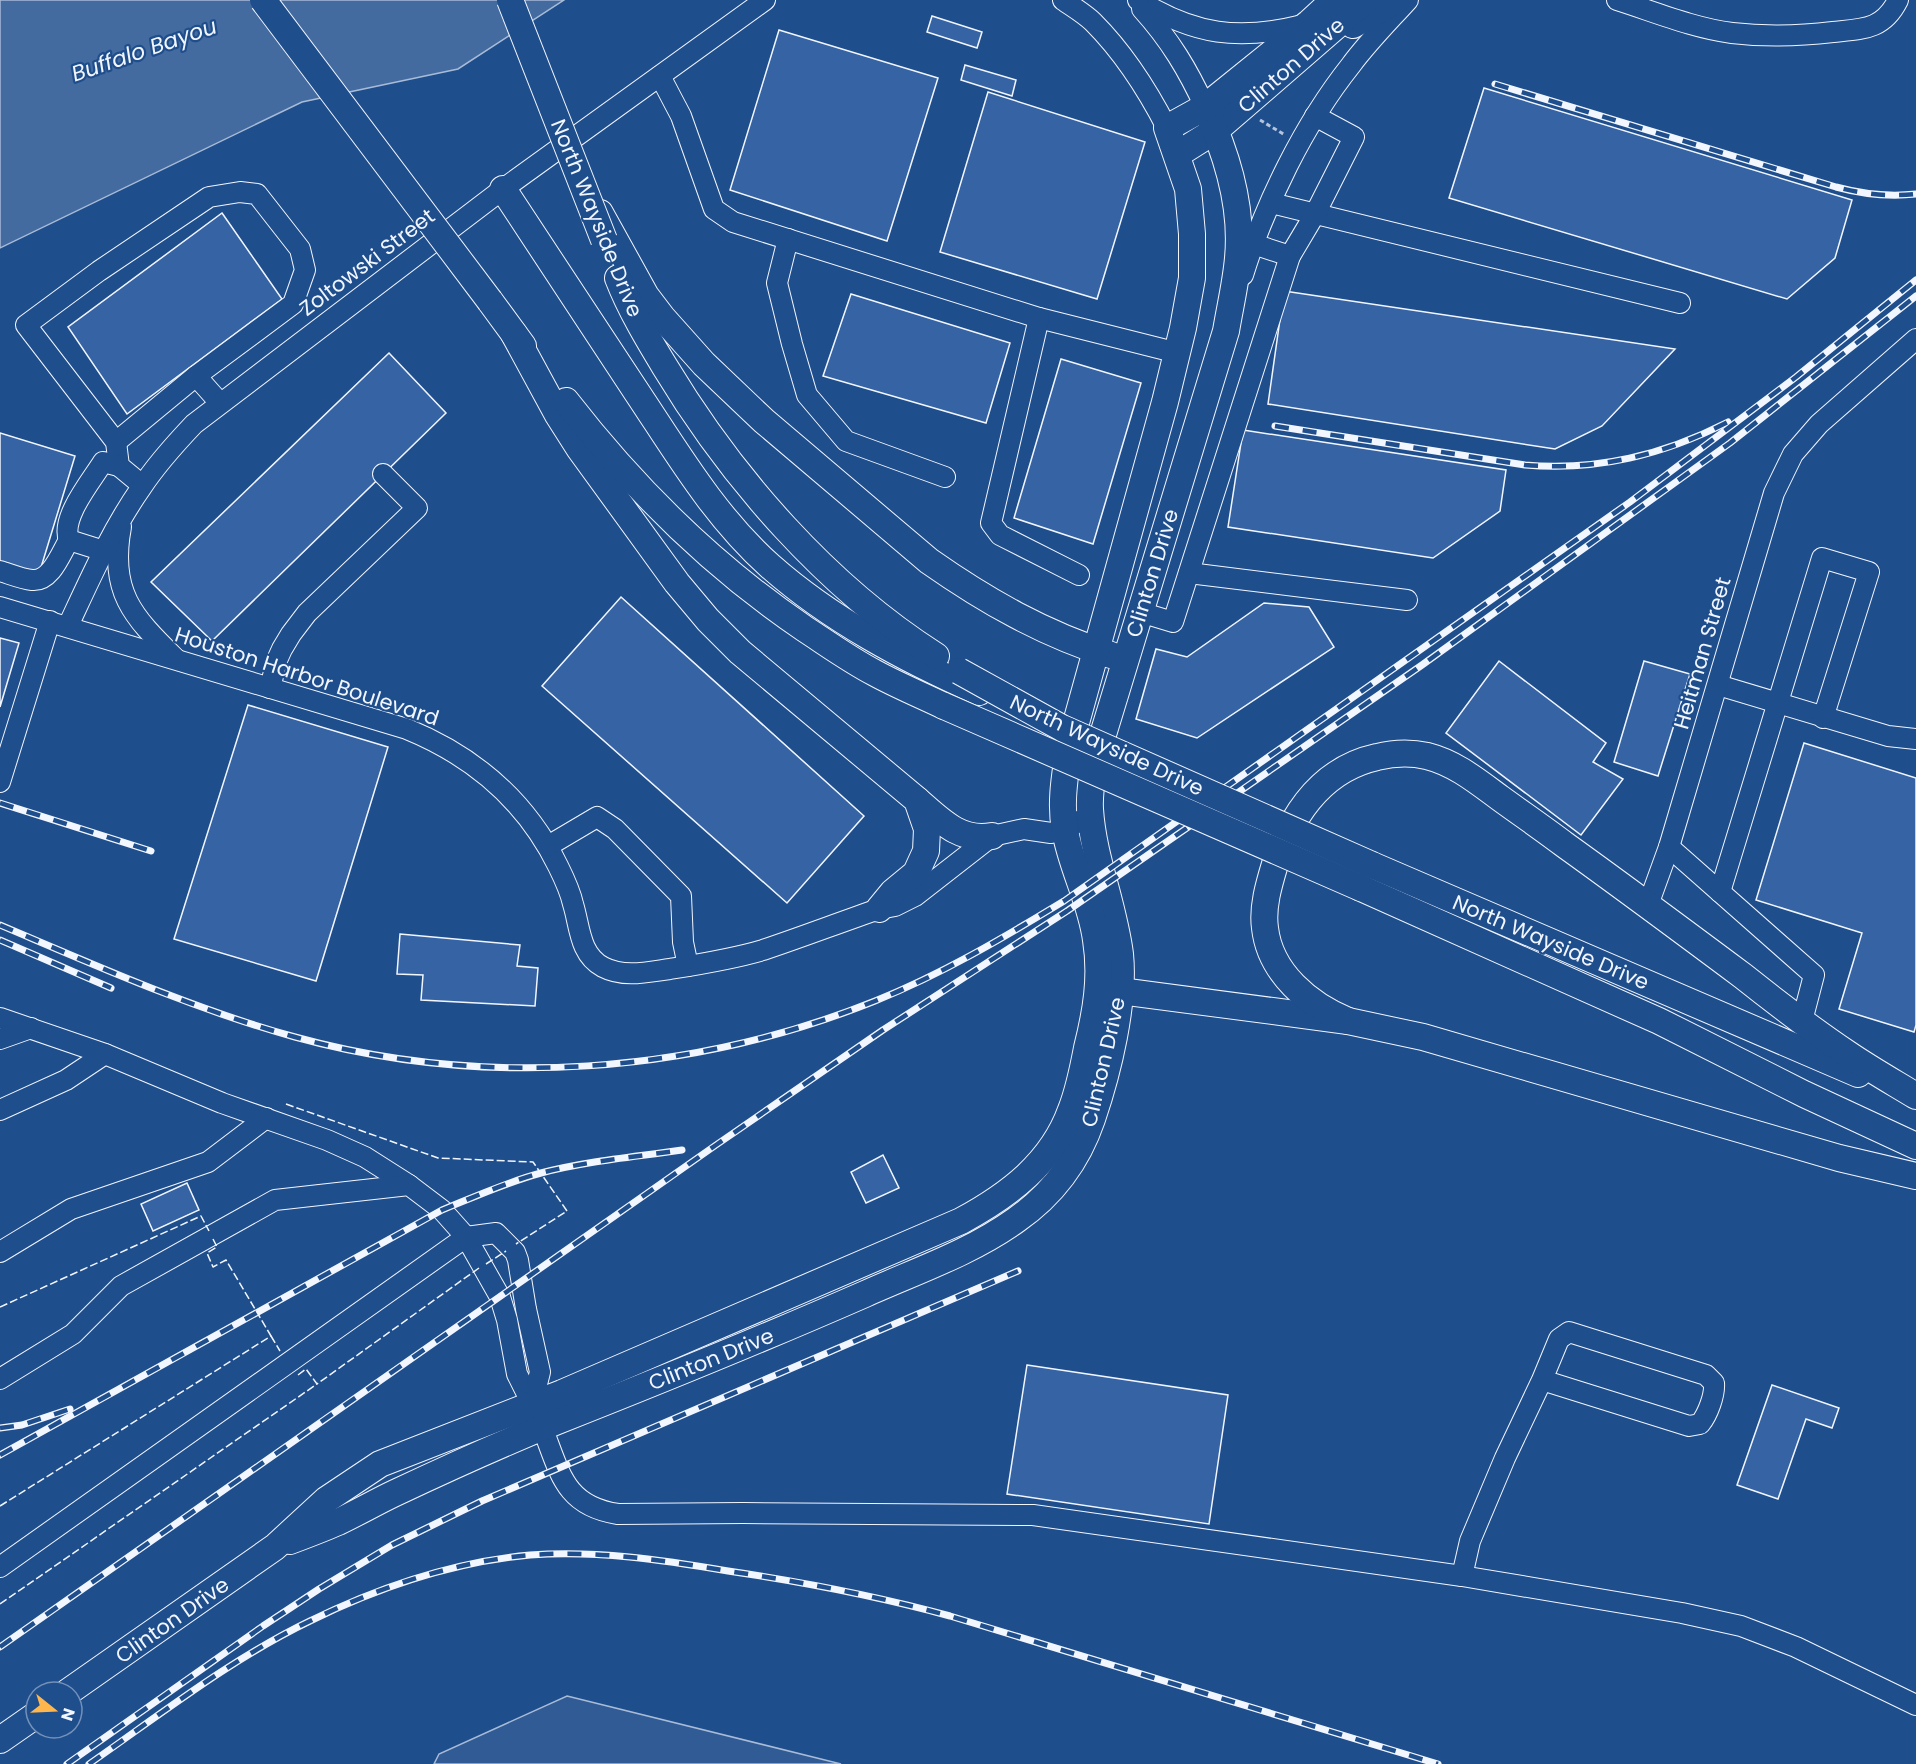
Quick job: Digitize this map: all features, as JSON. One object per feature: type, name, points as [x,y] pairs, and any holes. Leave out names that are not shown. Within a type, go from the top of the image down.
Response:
[{"type":"main road","name":"North Wayside Drive","points":[[262,0],[514,334],[606,451],[658,508],[721,566],[766,601],[841,653],[875,673],[944,706],[1650,1017],[1804,1094],[1916,1146]]},
{"type":"main road","name":"North Wayside Drive","points":[[510,0],[573,161],[609,240],[621,284],[654,349],[700,423],[767,507],[843,584],[957,676],[1062,728],[1372,865],[1916,1098]]},
{"type":"main road","name":"Clinton Drive","points":[[275,1547],[337,1523],[394,1494],[542,1428],[730,1353],[975,1246],[1018,1219],[1036,1204],[1066,1171],[1084,1139],[1105,1071],[1117,1015],[1099,963],[1092,915],[1065,830],[1064,794],[1069,748],[1178,353],[1192,278],[1192,234],[1188,189],[1178,154],[1167,128],[1205,107],[1309,24],[1334,0]]},
{"type":"main road","name":"Clinton Drive","points":[[1178,154],[1216,130],[1366,0]]},
{"type":"main road","points":[[1302,57],[1397,0]]},
{"type":"main road","name":"Clinton Drive","points":[[84,1681],[275,1547],[326,1500],[380,1464],[532,1404],[962,1221],[998,1200],[1041,1161],[1070,1112],[1090,1036],[1121,971],[1117,933],[1091,814],[1090,792],[1094,764],[1226,331],[1239,258],[1246,241],[1237,217],[1231,177],[1216,130],[1205,107]]},
{"type":"main road","points":[[503,189],[696,482],[746,542],[789,582],[833,613],[884,645],[957,676]]},
{"type":"main road","points":[[609,240],[646,297],[704,364],[765,421],[910,546],[952,578],[1006,611],[1056,635],[1125,660]]},
{"type":"main road","points":[[514,334],[558,415],[579,448],[677,583],[708,620],[740,652],[952,830],[962,835],[981,838],[992,836]]},
{"type":"main road","points":[[1178,353],[1215,365]]},
{"type":"main road","points":[[1109,602],[1140,612]]},
{"type":"main road","points":[[1348,1021],[1327,1012],[1312,1002],[1293,986],[1278,967],[1265,930],[1264,910],[1271,877],[1286,836],[1310,798],[1325,781],[1365,759],[1408,753],[1426,756],[1462,771],[1648,905],[1847,1054],[1916,1098]]},
{"type":"main road","points":[[879,909],[893,892],[916,873],[926,851],[927,829],[917,800]]},
{"type":"main road","points":[[1110,990],[1348,1021],[1423,1037],[1839,1158],[1916,1176]]},
{"type":"main road","points":[[532,1404],[542,1428]]},
{"type":"main road","points":[[0,1740],[24,1723]]},
{"type":"street","name":"Zoltowski Street","points":[[0,782],[59,624],[142,485],[194,424],[503,189],[765,0]]},
{"type":"street","points":[[1064,0],[1092,21],[1128,62],[1152,99],[1167,128]]},
{"type":"street","points":[[1136,0],[1162,15],[1197,28],[1235,34],[1272,33],[1309,24]]},
{"type":"street","points":[[1136,0],[1163,33],[1189,72],[1205,107]]},
{"type":"street","points":[[1290,256],[1246,241],[1271,203],[1299,144],[1315,117],[1351,65],[1408,0]]},
{"type":"street","points":[[1617,0],[1683,22],[1730,33],[1776,37],[1866,28],[1883,21],[1898,0]]},
{"type":"street","points":[[660,76],[681,116],[714,208],[734,222],[1040,318],[1178,353]]},
{"type":"street","points":[[1140,612],[1173,622],[1290,256],[1316,214],[1354,137],[1315,117]]},
{"type":"street","points":[[116,441],[196,376],[293,304],[305,270],[300,249],[257,194],[240,192],[209,197],[99,270],[26,325],[116,441],[119,466]]},
{"type":"street","points":[[1271,203],[1680,303]]},
{"type":"street","points":[[788,239],[777,283],[807,395],[846,441],[945,477]]},
{"type":"street","points":[[1040,318],[991,523],[1000,535],[1079,575]]},
{"type":"street","name":"Heitman Street","points":[[1648,905],[1669,847],[1774,493],[1793,454],[1819,424],[1916,339]]},
{"type":"street","points":[[196,376],[220,403]]},
{"type":"street","points":[[0,571],[32,580],[40,580],[50,572],[69,540],[67,534],[73,508],[103,462],[119,466],[142,485]]},
{"type":"street","points":[[270,688],[282,649],[307,613],[417,508],[383,474]]},
{"type":"street","points":[[123,516],[117,553],[118,571],[126,599],[139,622],[177,660]]},
{"type":"street","points":[[69,540],[104,551]]},
{"type":"street","points":[[1720,892],[1822,558],[1869,572],[1823,718]]},
{"type":"street","points":[[1189,573],[1407,600]]},
{"type":"street","name":"Houston Harbor Boulevard","points":[[0,607],[407,729],[477,766],[524,811],[548,846],[573,900],[585,948],[596,962],[613,971],[633,974],[688,966],[763,950],[879,909],[895,906],[915,896],[992,836],[1024,829],[1051,833],[1065,830]]},
{"type":"street","points":[[1718,685],[1888,736],[1916,739]]},
{"type":"street","points":[[1065,830],[1091,814]]},
{"type":"street","points":[[548,846],[597,817],[615,829],[681,896],[683,942],[688,966]]},
{"type":"street","points":[[1669,847],[1814,975],[1802,1021]]},
{"type":"street","points":[[0,1018],[105,1054],[222,1103],[327,1140],[365,1157],[409,1185],[442,1210],[466,1237],[500,1297],[507,1320],[517,1374],[532,1404]]},
{"type":"street","points":[[0,1039],[31,1028]]},
{"type":"street","points":[[0,1110],[66,1080],[105,1054]]},
{"type":"street","points":[[0,1252],[71,1209],[208,1162],[266,1118]]},
{"type":"street","points":[[0,1379],[73,1334],[121,1286],[275,1200],[409,1185]]},
{"type":"street","points":[[0,1567],[466,1237],[496,1233],[515,1251],[540,1372],[532,1404]]},
{"type":"street","points":[[1462,1576],[1470,1541],[1559,1339],[1569,1332],[1706,1375],[1714,1383],[1714,1389],[1704,1418],[1695,1427],[1542,1380]]},
{"type":"street","points":[[542,1428],[568,1488],[583,1503],[607,1513],[1033,1515],[1462,1576],[1682,1613],[1741,1626],[1796,1647],[1916,1705]]},
{"type":"path","points":[[1254,117],[1294,141]]},
{"type":"shaded area","points":[[567,1696],[841,1764],[434,1764],[439,1754]]},
{"type":"water","name":"Buffalo Bayou","points":[[0,0],[564,0],[458,69],[302,102],[0,248]]},
{"type":"building","points":[[932,16],[982,32],[977,48],[927,32]]},
{"type":"building","points":[[779,30],[938,78],[887,241],[730,190]]},
{"type":"building","points":[[965,65],[1016,80],[1012,96],[961,80]]},
{"type":"building","points":[[1484,88],[1852,200],[1835,258],[1787,299],[1449,198]]},
{"type":"building","points":[[988,92],[1145,142],[1097,299],[940,252]]},
{"type":"building","points":[[222,213],[282,299],[127,414],[68,327]]},
{"type":"building","points":[[1284,291],[1675,349],[1602,426],[1555,449],[1268,404]]},
{"type":"building","points":[[851,294],[1010,343],[986,423],[823,376]]},
{"type":"building","points":[[389,353],[446,413],[212,641],[151,582]]},
{"type":"building","points":[[1061,359],[1141,383],[1093,544],[1014,518]]},
{"type":"building","points":[[1243,430],[1506,470],[1500,511],[1433,558],[1228,527]]},
{"type":"building","points":[[0,433],[75,456],[39,574],[0,562]]},
{"type":"building","points":[[621,597],[864,816],[787,903],[542,686]]},
{"type":"building","points":[[1264,603],[1309,607],[1334,647],[1197,738],[1136,719],[1156,649],[1187,657]]},
{"type":"building","points":[[0,638],[19,643],[0,707]]},
{"type":"building","points":[[1499,661],[1606,743],[1593,762],[1623,779],[1581,835],[1446,733]]},
{"type":"building","points":[[1644,661],[1690,674],[1658,776],[1614,762]]},
{"type":"building","points":[[248,705],[388,747],[316,981],[174,939]]},
{"type":"building","points":[[1804,743],[1916,778],[1916,1025],[1914,1032],[1839,1009],[1862,933],[1756,900]]},
{"type":"building","points":[[400,934],[520,945],[517,966],[538,968],[535,1006],[421,1000],[423,975],[397,974]]},
{"type":"building","points":[[883,1155],[899,1188],[866,1203],[851,1172]]},
{"type":"building","points":[[187,1183],[199,1210],[153,1231],[141,1204]]},
{"type":"building","points":[[1027,1365],[1228,1395],[1209,1524],[1007,1494]]},
{"type":"building","points":[[1772,1385],[1839,1408],[1832,1428],[1806,1419],[1778,1499],[1737,1485]]},
{"type":"railway","points":[[1495,84],[1836,187],[1876,194],[1916,194]]},
{"type":"railway","points":[[0,925],[146,986],[257,1026],[367,1053],[440,1064],[514,1068],[588,1066],[661,1058],[734,1045],[806,1026],[875,1001],[924,979],[995,942],[1064,901],[1630,502],[1796,377],[1916,280]]},
{"type":"railway","points":[[0,1647],[716,1145],[883,1030],[1067,911],[1422,665],[1730,443],[1916,296]]},
{"type":"railway","points":[[1275,426],[1525,465],[1552,466],[1604,463],[1630,458],[1704,434],[1728,422]]},
{"type":"railway","points":[[0,803],[151,851]]},
{"type":"railway","points":[[0,940],[111,988]]},
{"type":"railway","points":[[0,1455],[442,1210],[503,1185],[541,1173],[593,1162],[682,1150]]},
{"type":"railway","points":[[67,1764],[263,1626],[392,1545],[482,1501],[1018,1271]]},
{"type":"railway","points":[[0,1428],[22,1425],[70,1409]]},
{"type":"railway","points":[[89,1764],[252,1652],[336,1609],[390,1587],[445,1570],[501,1558],[555,1554],[605,1555],[679,1563],[812,1585],[895,1602],[950,1616],[1438,1764]]},
{"type":"fence","points":[[286,1104],[438,1158],[533,1162],[567,1211],[516,1244]]},
{"type":"fence","points":[[0,1307],[201,1216],[209,1231]]},
{"type":"fence","points":[[0,1506],[271,1336],[226,1260],[213,1267],[207,1253],[217,1247],[213,1239]]},
{"type":"fence","points":[[486,1264],[506,1251]]},
{"type":"fence","points":[[298,1375],[306,1369],[317,1384],[479,1268]]},
{"type":"fence","points":[[271,1336],[280,1351]]},
{"type":"fence","points":[[0,1604],[317,1384]]}]
